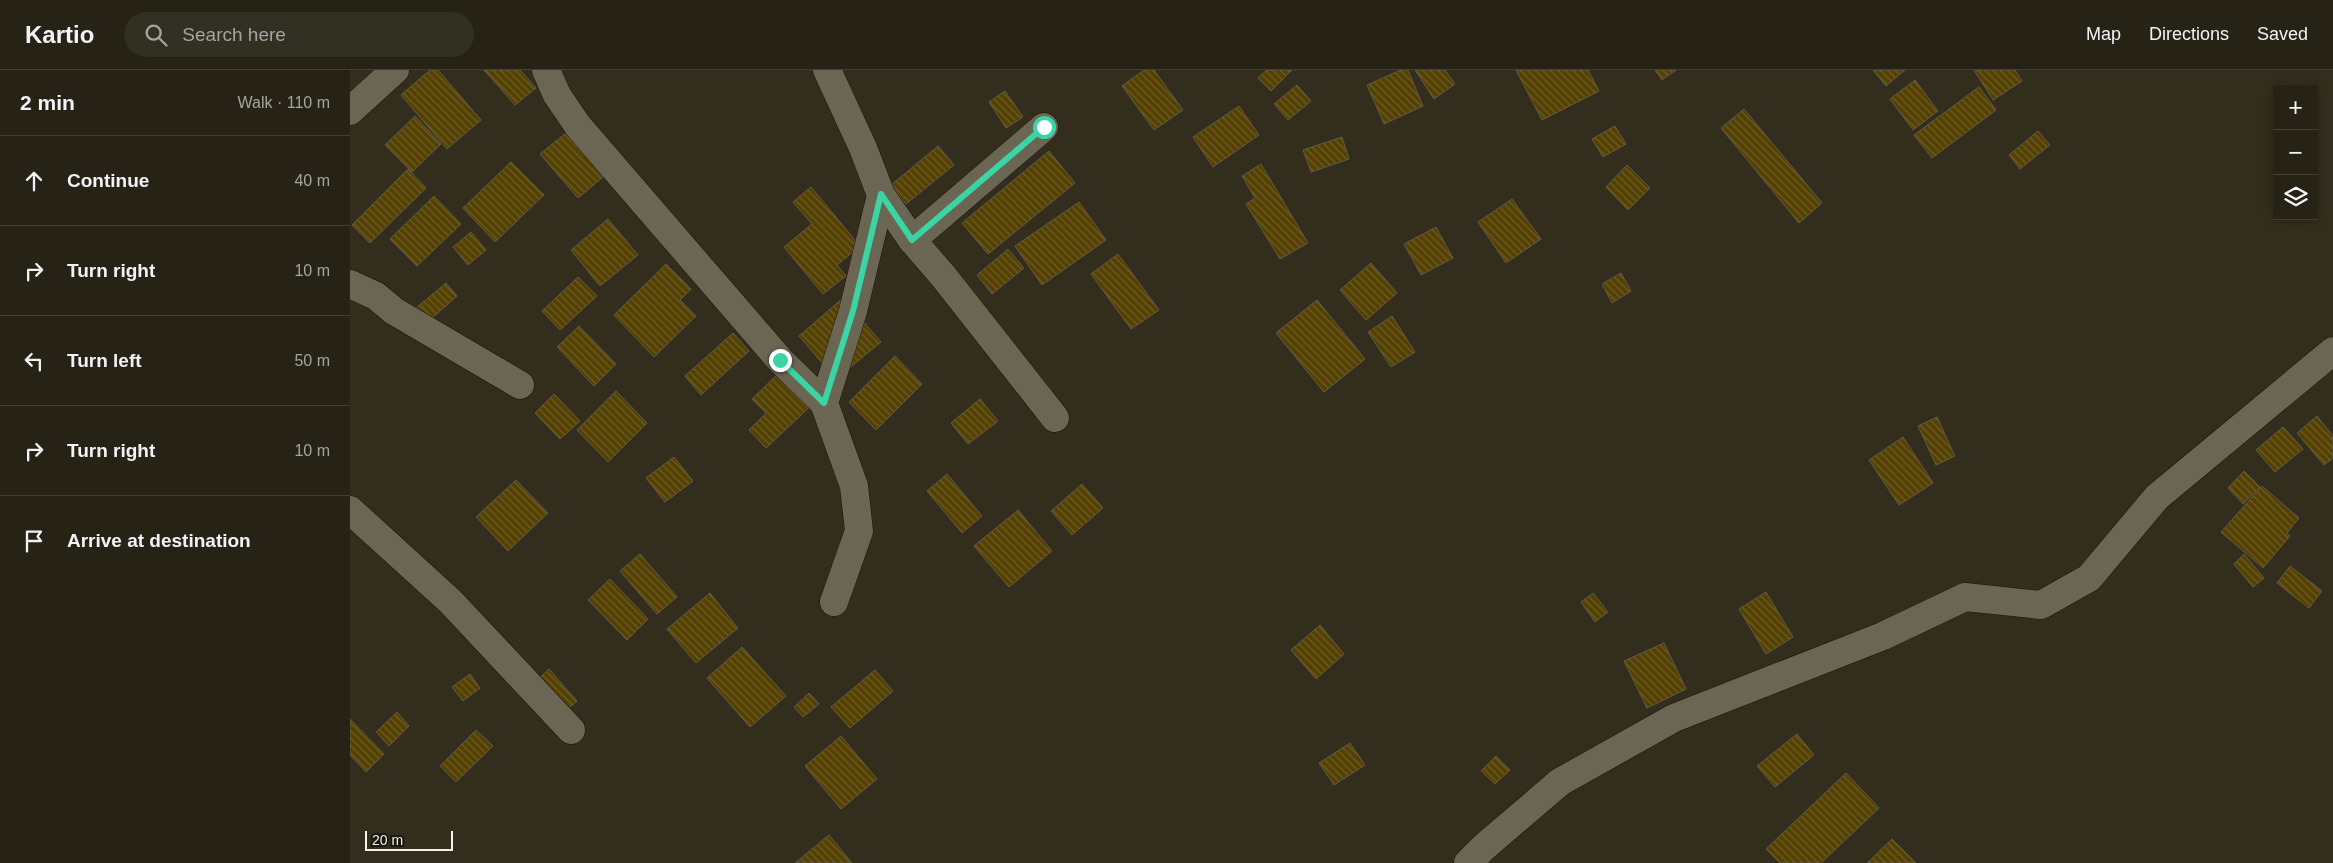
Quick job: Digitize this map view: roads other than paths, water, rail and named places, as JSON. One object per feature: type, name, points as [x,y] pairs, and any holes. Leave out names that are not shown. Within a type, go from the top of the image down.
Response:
[{"type":"street","points":[[350,111],[394,70]]},
{"type":"street","points":[[546,70],[557,95],[578,126],[780,360],[824,403],[854,486],[859,531],[834,602]]},
{"type":"street","points":[[827,70],[881,194],[912,240],[944,277],[1054,418]]},
{"type":"street","points":[[912,240],[1044,127]]},
{"type":"street","points":[[824,403],[853,311],[881,194]]},
{"type":"street","points":[[350,284],[376,296],[394,311],[520,385]]},
{"type":"street","points":[[1468,863],[1560,782],[1674,718],[1883,636],[1965,597],[2041,605],[2089,578],[2157,497],[2327,358],[2333,351]]},
{"type":"street","points":[[350,510],[451,602],[571,730]]}]
